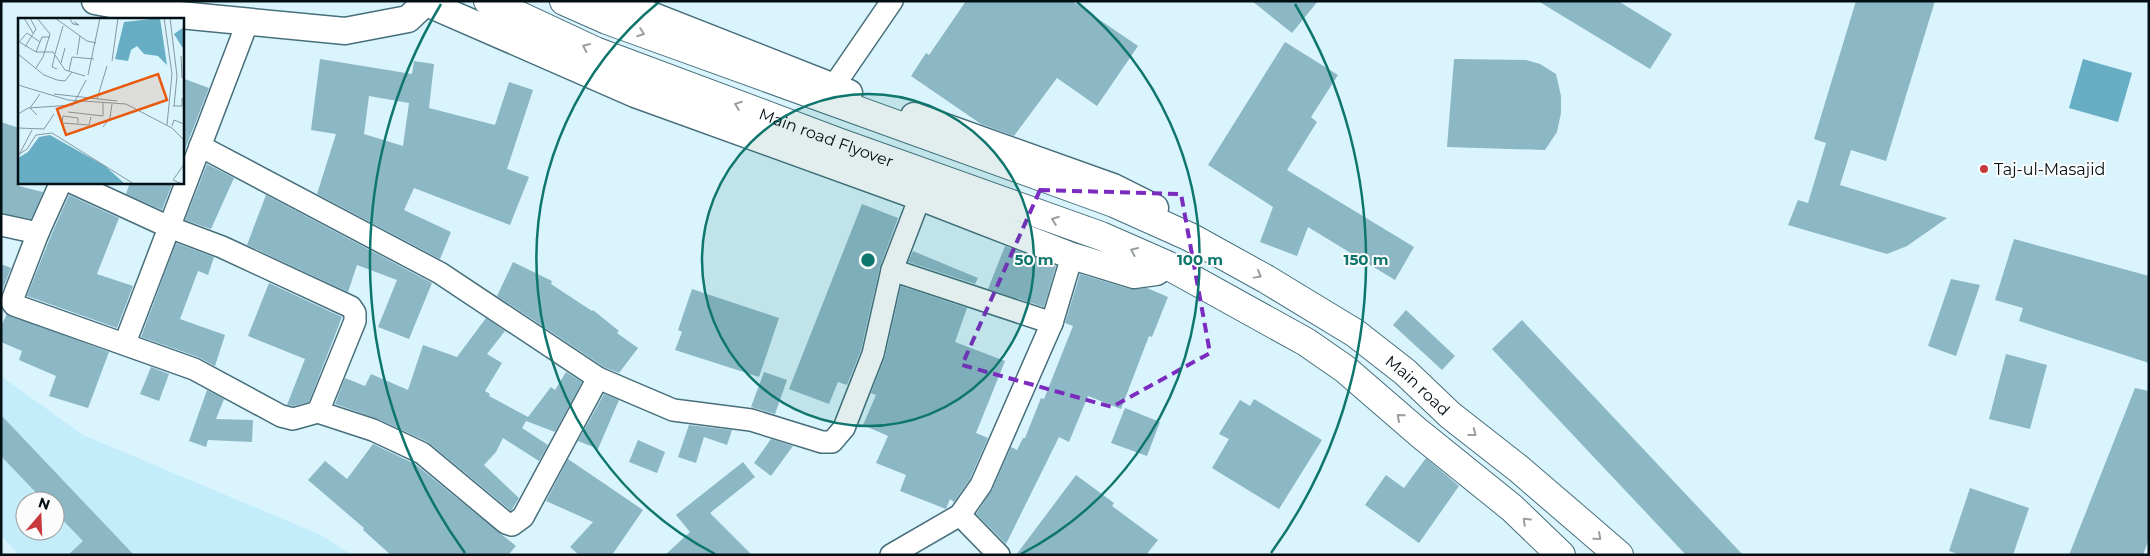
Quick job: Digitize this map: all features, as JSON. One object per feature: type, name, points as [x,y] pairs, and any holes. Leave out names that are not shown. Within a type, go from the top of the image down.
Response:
[{"type":"main road","name":"Main road Flyover","points":[[488,1],[595,51],[838,142],[1101,236],[1167,266]]},
{"type":"main road","points":[[564,1],[606,20],[1114,203],[1200,243]]},
{"type":"main road","name":"Main road","points":[[1200,243],[1355,333],[1405,372],[1450,415],[1519,469],[1619,555]]},
{"type":"main road","points":[[1167,266],[1306,342],[1345,369],[1419,434],[1512,508],[1561,555]]},
{"type":"street","points":[[95,1],[159,13],[345,31],[408,18],[424,2],[635,94],[920,197],[1072,256],[1134,275],[1156,272],[1167,266]]},
{"type":"street","points":[[615,1],[832,87],[1113,187],[1170,217],[1200,243]]},
{"type":"street","points":[[832,87],[892,1]]},
{"type":"street","points":[[125,343],[248,21]]},
{"type":"street","points":[[200,146],[440,273],[598,378],[673,410],[751,420],[822,442],[832,442],[844,428],[873,354],[892,270],[920,197]]},
{"type":"street","points":[[60,184],[38,233],[12,302],[14,305],[194,369],[281,416],[292,419],[318,412],[373,430],[422,453],[506,523],[512,525],[523,517],[598,378]]},
{"type":"street","points":[[75,184],[169,227],[222,247],[351,308],[355,313],[355,321],[318,412]]},
{"type":"street","points":[[1,225],[38,233]]},
{"type":"street","points":[[891,555],[960,514],[981,485],[1052,323],[1072,256]]},
{"type":"street","points":[[892,270],[1052,323]]},
{"type":"street","points":[[960,514],[999,555]]},
{"type":"highlighted area","points":[[1040,190],[1181,194],[1210,353],[1112,407],[962,365]]},
{"type":"shaded area","points":[[2083,59],[2132,73],[2118,122],[2069,108]]},
{"type":"shaded area","points":[[1,376],[83,435],[321,535],[352,555],[19,555],[1,535]]},
{"type":"building","points":[[966,1],[1072,1],[1138,46],[1097,106],[1057,78],[1014,136],[981,124],[911,76],[926,53],[929,55]]},
{"type":"building","points":[[1252,1],[1318,1],[1292,33]]},
{"type":"building","points":[[1538,1],[1618,1],[1672,34],[1650,69]]},
{"type":"building","points":[[1856,1],[1935,1],[1886,161],[1851,150],[1840,185],[1947,218],[1907,246],[1887,254],[1788,225],[1798,200],[1808,203],[1826,143],[1814,139]]},
{"type":"building","points":[[1285,42],[1338,75],[1311,117],[1317,122],[1287,170],[1414,247],[1395,280],[1308,227],[1297,256],[1260,242],[1273,207],[1208,165]]},
{"type":"building","points":[[320,59],[412,74],[414,61],[434,64],[429,108],[495,125],[509,82],[533,90],[507,169],[529,177],[510,225],[414,188],[404,210],[451,232],[440,259],[317,194],[336,134],[311,130]],"holes":[[[369,96],[409,103],[403,146],[364,134]]]},
{"type":"building","points":[[1454,59],[1526,60],[1540,64],[1556,74],[1561,96],[1561,113],[1557,132],[1545,150],[1447,147]]},
{"type":"building","points":[[184,79],[209,88],[184,152]]},
{"type":"building","points":[[1,122],[18,128],[19,186],[43,192],[31,219],[1,213]]},
{"type":"building","points":[[207,164],[234,178],[211,229],[185,220]]},
{"type":"building","points":[[129,184],[172,184],[162,210],[126,194]]},
{"type":"building","points":[[69,195],[119,218],[97,274],[133,286],[117,328],[27,296]]},
{"type":"building","points":[[266,195],[432,283],[409,339],[378,327],[397,280],[357,265],[348,292],[247,245]]},
{"type":"building","points":[[862,204],[898,218],[880,267],[861,350],[847,385],[838,382],[829,404],[789,389]]},
{"type":"building","points":[[2014,239],[2149,276],[2149,363],[2019,321],[2023,308],[1995,300]]},
{"type":"building","points":[[176,243],[214,257],[208,275],[198,271],[180,319],[225,335],[215,366],[198,357],[141,337]]},
{"type":"building","points":[[1005,246],[1056,266],[1044,307],[988,289]]},
{"type":"building","points":[[913,251],[978,278],[975,284],[908,262]]},
{"type":"building","points":[[513,262],[552,281],[551,284],[593,310],[619,331],[617,333],[638,348],[619,373],[604,367],[497,296]]},
{"type":"building","points":[[1,264],[11,268],[2,291],[1,290]]},
{"type":"building","points":[[1080,274],[1130,289],[1147,288],[1168,297],[1152,337],[1149,336],[1121,409],[1088,396],[1069,442],[1059,437],[1006,544],[976,514],[992,490],[1011,447],[1017,450],[1023,438],[1025,438],[1041,398],[1044,399],[1073,326],[1065,323]]},
{"type":"building","points":[[1951,279],[1980,285],[1956,356],[1928,346]]},
{"type":"building","points":[[269,283],[342,317],[309,402],[293,406],[287,405],[305,359],[248,336]]},
{"type":"building","points":[[901,286],[967,308],[955,342],[1005,361],[976,433],[988,438],[970,479],[954,502],[950,499],[946,509],[900,491],[906,475],[876,463],[888,436],[863,425],[876,395],[871,393],[885,357]]},
{"type":"building","points":[[692,289],[779,318],[759,377],[675,350],[682,332],[678,330]]},
{"type":"building","points":[[1406,310],[1455,356],[1442,370],[1393,325]]},
{"type":"building","points":[[7,314],[109,352],[88,408],[49,396],[56,376],[19,360],[22,351],[1,342],[1,326]]},
{"type":"building","points":[[486,318],[505,331],[487,354],[502,363],[485,391],[490,394],[489,396],[528,417],[551,387],[555,390],[566,372],[582,382],[555,432],[526,421],[522,428],[548,445],[539,461],[503,438],[496,452],[484,465],[519,498],[511,511],[428,442],[378,419],[335,404],[345,378],[365,386],[371,374],[408,390],[423,345],[457,357]]},
{"type":"building","points":[[1522,320],[1743,555],[1686,555],[1492,349]]},
{"type":"building","points":[[2006,354],[2047,365],[2030,429],[1989,419]]},
{"type":"building","points":[[151,367],[169,374],[159,401],[140,394]]},
{"type":"building","points":[[764,372],[787,380],[775,414],[751,407]]},
{"type":"building","points":[[2135,388],[2149,391],[2149,539],[2143,555],[2069,555]]},
{"type":"building","points":[[207,390],[224,399],[216,419],[253,420],[252,442],[208,440],[206,447],[189,441]]},
{"type":"building","points":[[604,394],[619,400],[598,449],[578,441]]},
{"type":"building","points":[[1254,399],[1322,440],[1279,509],[1212,468],[1229,439],[1219,434],[1240,400],[1250,406]]},
{"type":"building","points":[[1125,408],[1160,422],[1147,456],[1111,443]]},
{"type":"building","points":[[1,415],[134,555],[68,555],[83,541],[65,522],[65,491],[34,491],[1,456]]},
{"type":"building","points":[[689,425],[732,430],[727,445],[704,437],[696,463],[678,457]]},
{"type":"building","points":[[771,439],[793,446],[771,476],[754,463]]},
{"type":"building","points":[[638,440],[665,452],[657,473],[629,462]]},
{"type":"building","points":[[373,444],[415,464],[516,546],[508,555],[391,555],[363,530],[364,528],[308,480],[325,461],[347,479]]},
{"type":"building","points":[[1426,458],[1459,486],[1419,543],[1365,505],[1386,475],[1404,488]]},
{"type":"building","points":[[568,459],[643,510],[612,555],[579,555],[570,547],[593,522],[546,501]]},
{"type":"building","points":[[743,462],[755,477],[710,513],[752,555],[665,555],[690,532],[676,515]]},
{"type":"building","points":[[1076,475],[1114,503],[1112,506],[1158,540],[1146,555],[1016,555]]},
{"type":"building","points":[[1970,488],[2029,508],[2013,555],[1961,555],[1949,551]]},
{"type":"place","name":"Taj-ul-Masajid","points":[[1984,169]]}]
